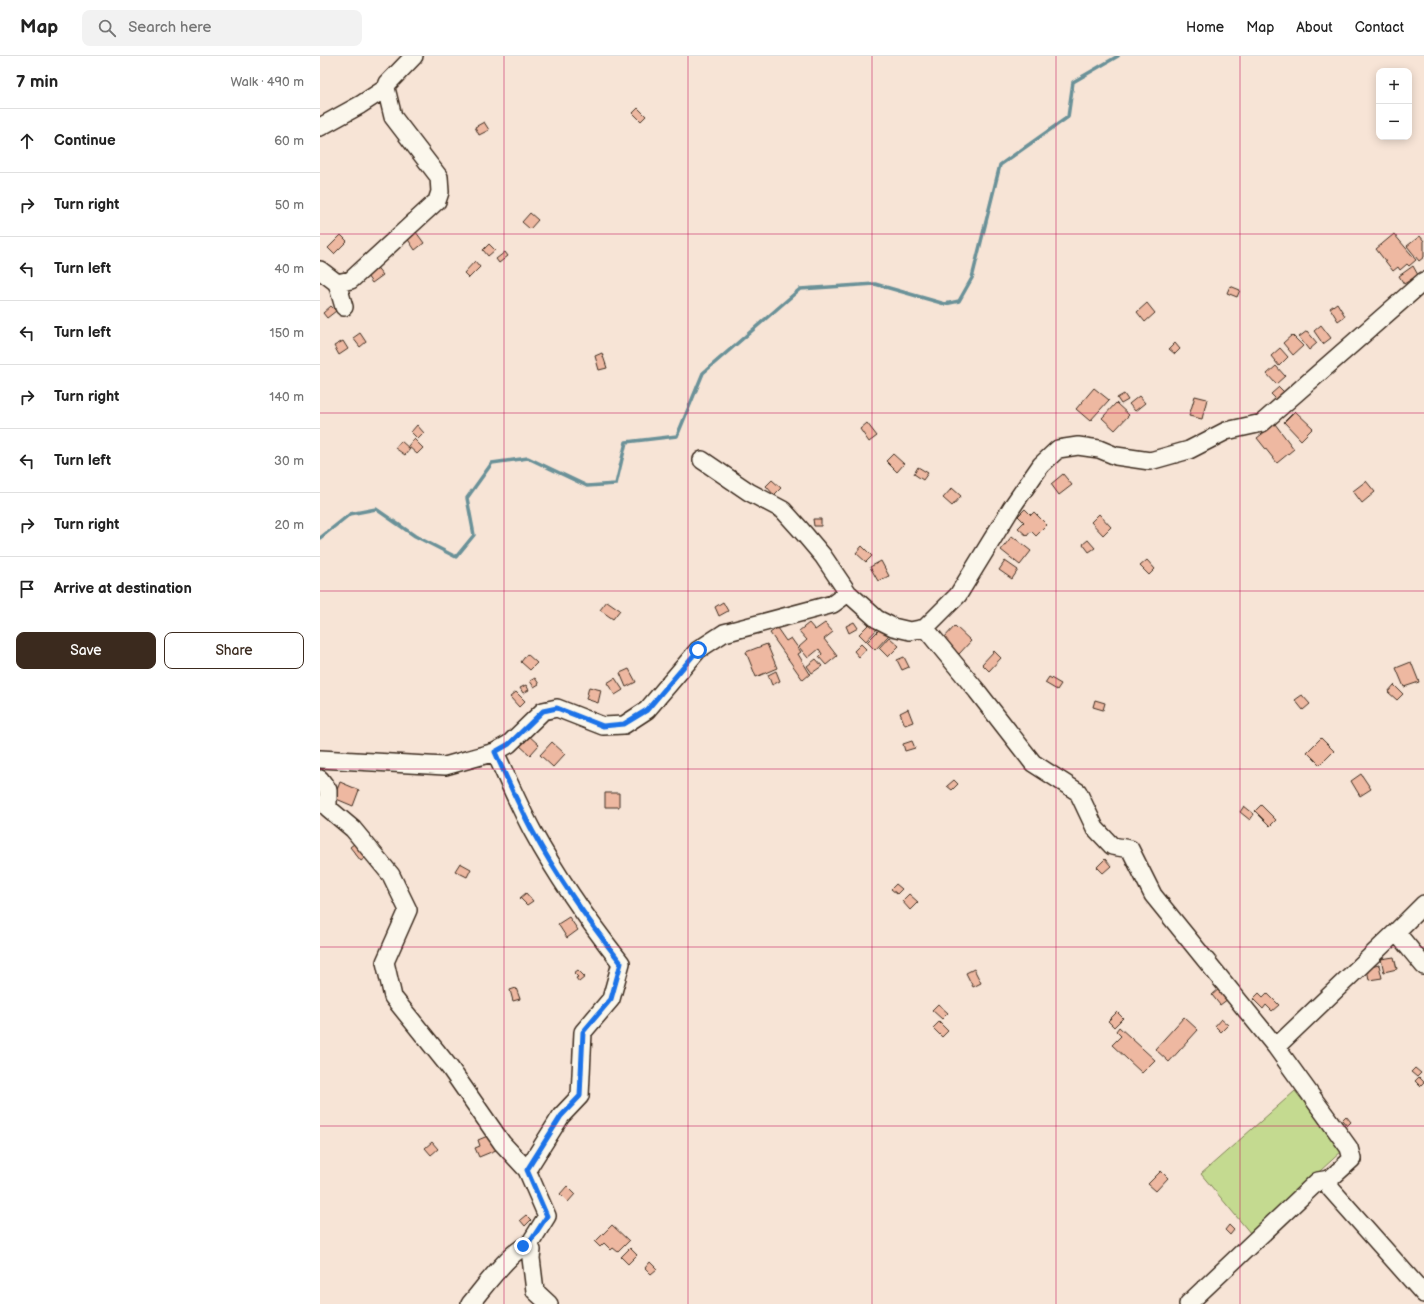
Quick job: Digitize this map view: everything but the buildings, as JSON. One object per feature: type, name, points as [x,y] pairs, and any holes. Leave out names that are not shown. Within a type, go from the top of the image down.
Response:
[{"type":"street","points":[[320,127],[360,105],[386,88],[388,83],[414,56]]},
{"type":"street","points":[[337,283],[350,280],[437,201],[440,192],[439,177],[393,117],[386,88]]},
{"type":"street","points":[[320,270],[337,283],[344,308]]},
{"type":"street","points":[[702,460],[749,492],[782,510],[823,556],[848,593],[877,619],[893,627],[910,630],[925,628],[958,595],[1012,507],[1041,465],[1058,449],[1078,446],[1099,449],[1116,456],[1150,461],[1189,450],[1226,431],[1262,423],[1424,282]]},
{"type":"street","points":[[320,759],[445,766],[495,752],[509,744],[543,711],[557,708],[603,726],[624,724],[647,710],[698,650],[724,633],[833,604],[848,593]]},
{"type":"street","points":[[925,628],[977,691],[1033,763],[1078,792],[1095,828],[1112,846],[1130,849],[1153,895],[1276,1047],[1349,1148],[1352,1159],[1330,1179],[1318,1181],[1188,1304]]},
{"type":"street","points":[[495,752],[533,832],[564,883],[597,932],[621,963],[611,999],[583,1032],[580,1096],[561,1116],[527,1170]]},
{"type":"street","points":[[320,779],[328,790],[328,808],[353,828],[391,875],[408,910],[385,962],[393,998],[450,1068],[502,1143],[527,1170],[547,1216],[528,1245],[523,1246],[517,1251],[492,1277],[470,1304]]},
{"type":"street","points":[[1276,1047],[1424,904]]},
{"type":"street","points":[[1396,932],[1424,966]]},
{"type":"street","points":[[1330,1179],[1330,1188],[1424,1294]]},
{"type":"street","points":[[528,1245],[532,1250],[531,1258],[534,1297],[549,1304]]},
{"type":"green space","points":[[1295,1091],[1343,1150],[1251,1234],[1201,1174]]},
{"type":"waterway","points":[[320,538],[350,514],[376,509],[415,536],[456,557],[474,535],[467,498],[492,463],[528,458],[587,486],[616,484],[626,442],[677,436],[703,373],[800,289],[875,284],[945,304],[959,301],[972,278],[1000,165],[1068,117],[1073,82],[1118,56]]},
{"type":"route","points":[[523,1246],[528,1245],[547,1216],[527,1170],[561,1116],[580,1096],[583,1032],[611,999],[621,963],[597,932],[564,883],[533,832],[495,752],[509,744],[543,711],[557,708],[603,726],[624,724],[647,710],[698,650]]}]
